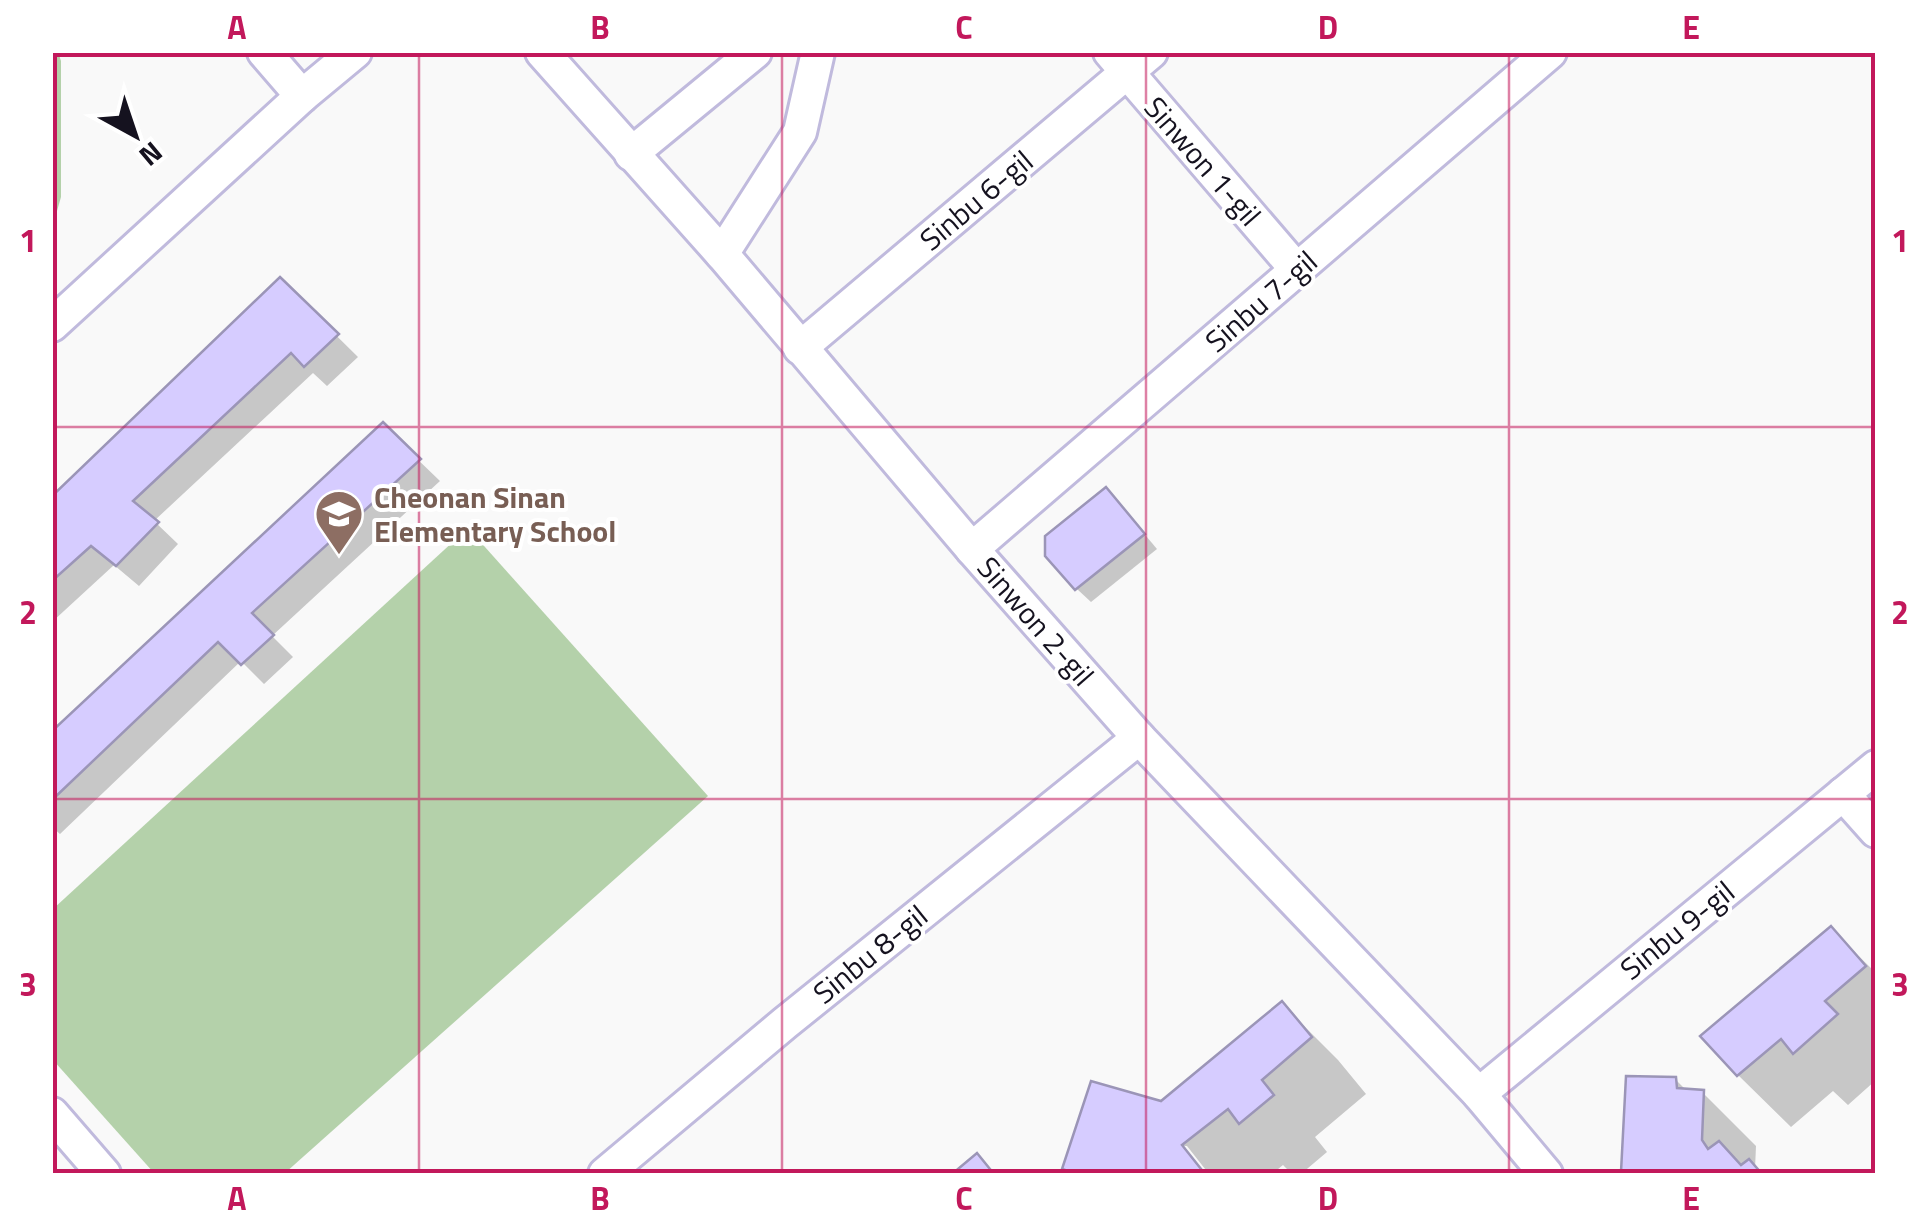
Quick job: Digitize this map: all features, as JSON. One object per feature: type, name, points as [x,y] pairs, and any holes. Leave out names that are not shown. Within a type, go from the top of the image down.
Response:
[{"type":"street","points":[[264,52],[302,96]]},
{"type":"street","points":[[52,325],[355,52]]},
{"type":"street","name":"Sinwon 2-gil","points":[[542,52],[722,254],[972,549],[1139,738],[1478,1094],[1546,1174]]},
{"type":"street","points":[[631,154],[755,52]]},
{"type":"street","points":[[722,254],[800,132],[818,52]]},
{"type":"street","name":"Sinbu 7-gil","points":[[972,549],[1550,52]]},
{"type":"street","name":"Sinwon 1-gil","points":[[1129,59],[1297,270]]},
{"type":"street","name":"Sinbu 6-gil","points":[[800,348],[1129,59]]},
{"type":"street","name":"Sinbu 8-gil","points":[[604,1174],[800,1010],[1139,738]]},
{"type":"street","name":"Sinbu 9-gil","points":[[1478,1094],[1876,767]]},
{"type":"street","points":[[1844,794],[1876,831]]},
{"type":"street","points":[[52,1114],[104,1174]]},
{"type":"green space","points":[[58,52],[61,197],[53,225],[52,53]]},
{"type":"green space","points":[[468,528],[708,796],[285,1173],[154,1173],[53,1060],[53,909]]},
{"type":"building","points":[[280,277],[339,334],[304,367],[291,353],[133,501],[159,522],[116,566],[91,546],[52,581],[52,496]]},
{"type":"building","points":[[383,422],[421,459],[252,613],[274,635],[241,665],[218,642],[52,800],[52,731]]},
{"type":"building","points":[[1106,487],[1145,534],[1075,590],[1045,556],[1045,536]]},
{"type":"building","points":[[1831,926],[1866,966],[1825,1001],[1838,1014],[1793,1054],[1781,1039],[1737,1076],[1700,1036]]},
{"type":"building","points":[[1282,1001],[1312,1037],[1262,1080],[1274,1095],[1239,1124],[1228,1109],[1182,1145],[1205,1174],[1077,1174],[1062,1169],[1091,1081],[1161,1101]]},
{"type":"building","points":[[1626,1076],[1676,1077],[1677,1088],[1704,1090],[1702,1140],[1708,1149],[1719,1141],[1741,1165],[1749,1159],[1762,1174],[1621,1172]]},
{"type":"building","points":[[977,1153],[994,1174],[952,1174]]},
{"type":"place","name":"Cheonan Sinan Elementary School","points":[[339,556]]}]
